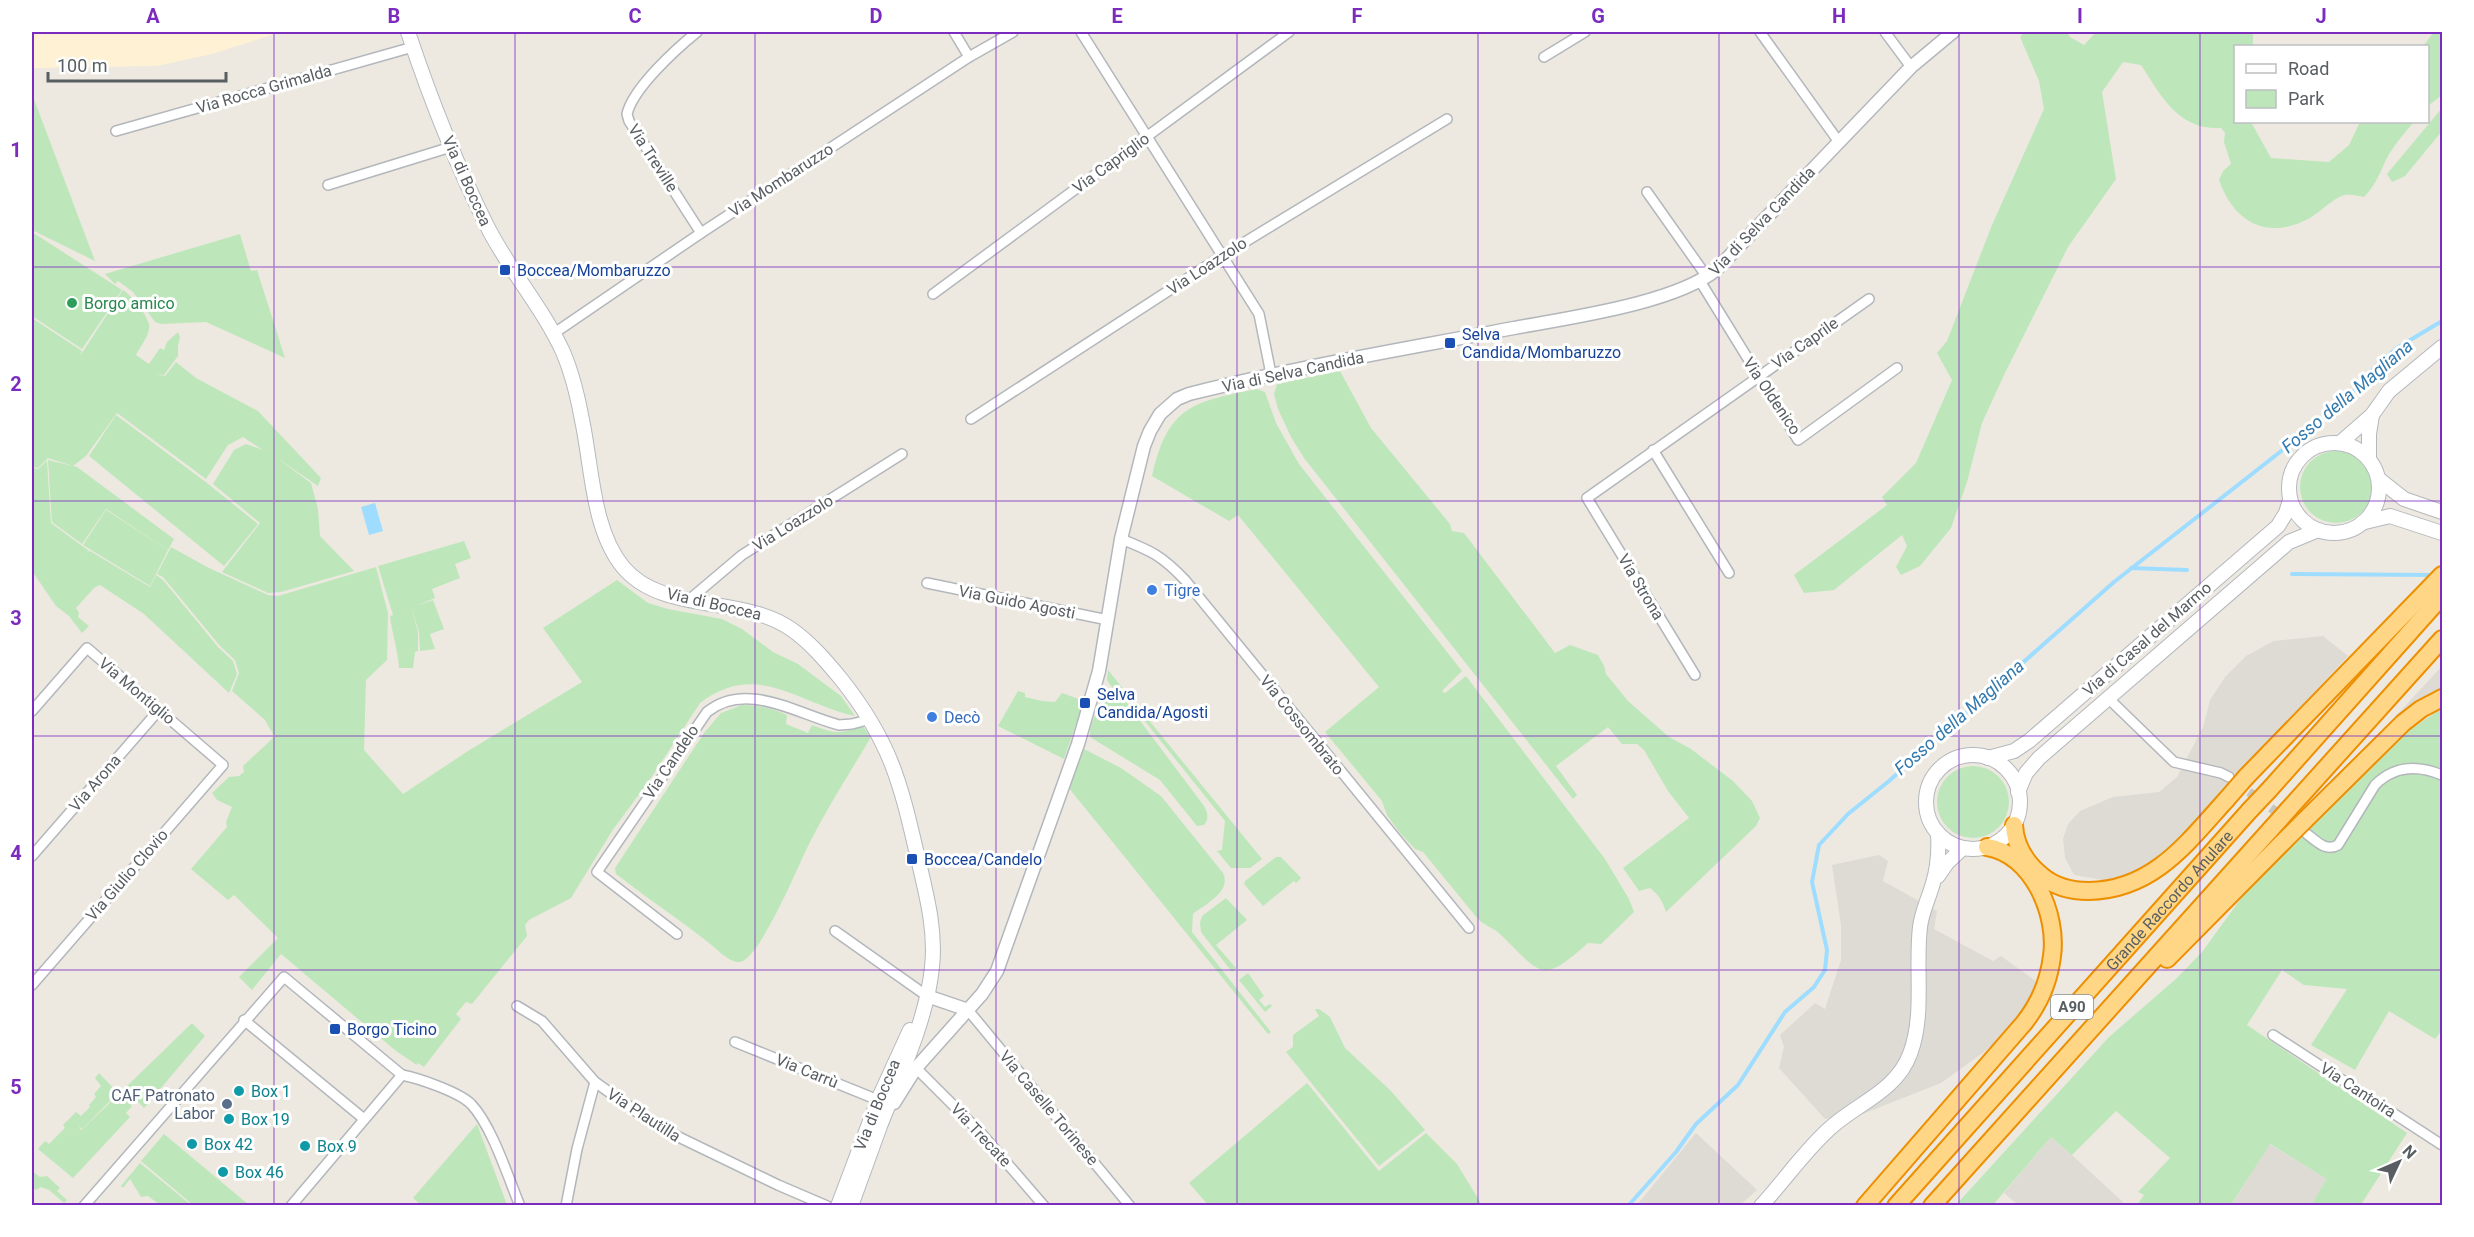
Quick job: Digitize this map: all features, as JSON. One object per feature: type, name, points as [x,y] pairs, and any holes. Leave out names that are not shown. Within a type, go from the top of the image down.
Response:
[{"type":"highway","points":[[2014,825],[2022,854],[2044,878],[2056,885],[2078,890],[2106,890],[2144,879],[2170,861],[2300,719],[2442,575]]},
{"type":"highway","name":"Grande Raccordo Anulare","points":[[1896,1206],[2442,596]]},
{"type":"highway","name":"Grande Raccordo Anulare","points":[[1932,1206],[2442,639]]},
{"type":"highway","points":[[2095,1024],[2193,934],[2285,840],[2305,828],[2403,723],[2421,709],[2442,698]]},
{"type":"highway","points":[[1864,1206],[2024,1023],[2039,1002],[2046,984],[2053,944],[2042,898],[2031,877],[2015,858],[2002,850],[1987,847]]},
{"type":"main road","name":"Via di Boccea","points":[[408,32],[451,147],[489,229],[553,334],[567,363],[582,419],[600,516],[611,548],[625,569],[639,582],[662,592],[752,612],[771,618],[792,630],[831,667],[871,719],[885,744],[899,780],[932,923],[933,954],[925,1001],[909,1055],[851,1206]]},
{"type":"main road","points":[[2340,443],[2373,416],[2389,391],[2442,347]]},
{"type":"main road","points":[[2368,457],[2373,416]]},
{"type":"main road","points":[[2365,522],[2377,502],[2380,480],[2368,457],[2350,445],[2340,443],[2317,446],[2298,460],[2288,482],[2290,500],[2300,517],[2318,530],[2343,532],[2365,522],[2390,516],[2442,533]]},
{"type":"main road","points":[[2380,480],[2404,499],[2442,512]]},
{"type":"main road","name":"Via di Casal del Marmo","points":[[1988,758],[2014,751],[2029,741],[2277,526],[2283,520],[2290,500]]},
{"type":"main road","name":"Via di Casal del Marmo","points":[[2018,792],[2023,778],[2033,764],[2289,542],[2318,530]]},
{"type":"main road","points":[[1972,755],[1988,758],[2007,771],[2018,792],[2018,814],[2014,825],[2003,838],[1987,847],[1963,848],[1949,843],[1938,834],[1926,806],[1928,791],[1934,777],[1944,765],[1957,758],[1972,755]]},
{"type":"main road","points":[[1761,1206],[1823,1134],[1846,1114],[1883,1090],[1899,1075],[1904,1066],[1913,1044],[1921,921],[1933,883],[1939,853],[1938,834]]},
{"type":"main road","points":[[1933,883],[1947,863],[1963,848]]},
{"type":"main road","name":"Via di Boccea","points":[[838,1206],[896,1057],[925,1001]]},
{"type":"street","name":"Via Treville","points":[[697,32],[661,65],[627,114],[629,122],[701,233]]},
{"type":"street","points":[[954,32],[969,57]]},
{"type":"street","name":"Via Mombaruzzo","points":[[553,334],[701,233],[969,57],[1013,32]]},
{"type":"street","points":[[1081,32],[1259,314],[1271,374]]},
{"type":"street","name":"Via Capriglio","points":[[933,294],[1289,32]]},
{"type":"street","points":[[1544,57],[1585,32]]},
{"type":"street","points":[[1760,32],[1839,142]]},
{"type":"street","points":[[1885,32],[1911,66]]},
{"type":"street","name":"Via di Selva Candida","points":[[880,1127],[916,1068],[982,994],[997,971],[1078,744],[1099,671],[1121,539],[1144,446],[1160,414],[1177,399],[1189,394],[1271,374],[1604,311],[1678,291],[1704,279],[1911,66],[1953,32]]},
{"type":"street","name":"Via Rocca Grimalda","points":[[116,131],[413,47]]},
{"type":"street","name":"Via Loazzolo","points":[[971,419],[1222,256],[1447,119]]},
{"type":"street","points":[[328,185],[451,147]]},
{"type":"street","name":"Via Oldenico","points":[[1647,192],[1704,279],[1757,376],[1798,440],[1897,368]]},
{"type":"street","name":"Via Caprile","points":[[1587,498],[1869,299]]},
{"type":"street","points":[[1653,450],[1729,573]]},
{"type":"street","name":"Via Loazzolo","points":[[690,599],[742,555],[902,454]]},
{"type":"street","name":"Via Strona","points":[[1587,498],[1695,675]]},
{"type":"street","name":"Via Cossombrato","points":[[1121,539],[1151,550],[1165,559],[1185,580],[1469,928]]},
{"type":"street","name":"Via Guido Agosti","points":[[927,584],[1108,620]]},
{"type":"street","name":"Via Montiglio","points":[[32,711],[87,648],[223,765]]},
{"type":"street","name":"Via Candelo","points":[[677,934],[597,872],[706,712],[726,700],[750,698],[838,724],[852,724],[871,719]]},
{"type":"street","points":[[2109,699],[2161,752],[2174,762],[2229,777]]},
{"type":"street","name":"Via Arona","points":[[32,856],[159,710]]},
{"type":"street","name":"Via Giulio Clovio","points":[[32,985],[223,765]]},
{"type":"street","points":[[2305,828],[2326,847],[2334,848],[2376,785],[2384,777],[2395,770],[2408,768],[2442,775]]},
{"type":"street","points":[[835,931],[925,1001],[968,1010]]},
{"type":"street","points":[[84,1206],[284,976],[402,1075],[419,1078],[471,1104],[485,1123],[520,1206]]},
{"type":"street","name":"Via Plautilla","points":[[517,1005],[542,1021],[595,1082],[668,1133],[826,1206]]},
{"type":"street","name":"Via Caselle Torinese","points":[[968,1010],[1130,1206]]},
{"type":"street","points":[[244,1020],[364,1119]]},
{"type":"street","name":"Via Cantoira","points":[[2273,1035],[2442,1145]]},
{"type":"street","name":"Via Carrù","points":[[735,1042],[878,1100]]},
{"type":"street","name":"Via Trecate","points":[[916,1068],[981,1133],[1044,1206]]},
{"type":"street","points":[[291,1206],[402,1075]]},
{"type":"street","points":[[566,1206],[577,1149],[595,1082]]},
{"type":"shaded area","points":[[32,32],[281,32],[212,54],[157,66],[32,68]]},
{"type":"shaded area","points":[[2323,636],[2348,656],[2167,851],[2136,872],[2108,881],[2074,875],[2065,858],[2063,839],[2068,824],[2080,811],[2113,797],[2159,792],[2177,777],[2203,727],[2210,700],[2225,677],[2246,656],[2274,641]]},
{"type":"shaded area","points":[[2442,666],[2442,690],[2396,719],[2394,718]]},
{"type":"shaded area","points":[[1879,855],[1888,861],[1883,881],[1937,911],[1934,929],[1993,961],[2001,956],[2037,982],[2028,1005],[2013,1026],[1984,1052],[1941,1083],[1860,1115],[1825,1119],[1779,1068],[1784,1047],[1780,1035],[1815,1003],[1825,1009],[1841,960],[1841,925],[1832,865]]},
{"type":"shaded area","points":[[1696,1133],[1757,1190],[1740,1205],[1637,1205]]},
{"type":"shaded area","points":[[2051,1137],[2126,1205],[2018,1205],[2004,1193]]},
{"type":"shaded area","points":[[2269,1144],[2328,1179],[2311,1205],[2231,1206]]},
{"type":"green space","points":[[2024,32],[2067,32],[2070,37],[2084,45],[2096,32],[2253,32],[2253,45],[2234,45],[2234,123],[2252,123],[2271,158],[2329,162],[2349,145],[2360,123],[2413,123],[2391,151],[2375,182],[2364,197],[2341,196],[2310,218],[2295,225],[2280,228],[2267,227],[2254,224],[2243,217],[2225,195],[2219,180],[2223,171],[2231,164],[2224,142],[2225,133],[2221,128],[2193,124],[2182,117],[2164,100],[2141,65],[2123,62],[2102,92],[2116,179],[2068,247],[2005,373],[1982,423],[1967,482],[1951,528],[1920,566],[1901,575],[1896,567],[1907,546],[1902,535],[1834,590],[1804,593],[1794,575],[1887,505],[1882,497],[1916,463],[1952,380],[1937,353],[1947,341],[1992,225],[2044,109],[2039,81],[2020,37]]},
{"type":"green space","points":[[2434,32],[2442,32],[2442,95],[2429,105],[2429,45],[2424,45]]},
{"type":"green space","points":[[32,94],[95,261],[32,230]]},
{"type":"green space","points":[[2442,108],[2442,131],[2405,176],[2392,182],[2387,174]]},
{"type":"green space","name":"Borgo amico","points":[[32,232],[122,290],[82,349],[32,316]]},
{"type":"green space","points":[[240,234],[251,271],[257,270],[285,358],[206,322],[161,324],[155,322],[133,292],[118,281],[115,284],[105,274]]},
{"type":"green space","points":[[123,290],[139,306],[149,324],[147,336],[136,355],[149,364],[160,348],[164,350],[167,342],[178,332],[180,337],[178,356],[164,375],[156,374],[165,376],[176,362],[196,378],[258,411],[321,478],[318,486],[274,456],[311,483],[318,509],[320,536],[354,571],[281,592],[268,593],[222,572],[260,523],[213,484],[234,450],[246,444],[263,450],[243,437],[228,445],[206,479],[117,413],[86,456],[73,466],[48,458],[38,468],[32,467],[32,318],[82,351],[80,356]]},
{"type":"green space","points":[[1340,371],[1371,428],[1450,524],[1452,531],[1464,533],[1555,653],[1570,645],[1598,655],[1606,674],[1628,701],[1669,737],[1691,749],[1733,781],[1752,801],[1760,818],[1756,826],[1666,912],[1656,893],[1650,888],[1639,891],[1623,868],[1689,818],[1668,791],[1644,750],[1637,744],[1622,744],[1608,727],[1556,766],[1577,795],[1573,799],[1304,458],[1291,437],[1274,394],[1277,384]]},
{"type":"green space","points":[[1257,389],[1265,392],[1276,423],[1299,464],[1462,671],[1442,691],[1445,693],[1466,676],[1605,859],[1629,899],[1634,912],[1601,944],[1588,943],[1560,965],[1542,970],[1525,959],[1498,933],[1478,919],[1423,852],[1415,849],[1400,833],[1387,815],[1382,801],[1325,732],[1379,687],[1238,515],[1229,521],[1152,476],[1166,435],[1175,421],[1186,411],[1215,398]]},
{"type":"green space","points":[[116,415],[258,524],[224,566],[89,456]]},
{"type":"green space","points":[[2329,451],[2343,451],[2362,461],[2372,480],[2372,494],[2362,513],[2343,523],[2329,523],[2310,513],[2300,494],[2300,480],[2310,461]]},
{"type":"green space","points":[[48,460],[77,467],[174,539],[168,550],[106,509],[82,544],[52,522]]},
{"type":"green space","points":[[47,461],[51,523],[89,551],[80,554],[90,551],[150,587],[156,575],[163,580],[218,647],[233,661],[237,674],[229,693],[144,614],[100,585],[94,588],[76,608],[79,613],[78,617],[89,626],[82,633],[69,616],[56,606],[32,571],[32,468],[38,469]]},
{"type":"green space","points":[[106,510],[168,550],[150,586],[83,545]]},
{"type":"green space","points":[[464,541],[471,558],[455,564],[460,578],[432,589],[435,598],[416,606],[433,600],[444,629],[430,634],[435,649],[420,651],[419,632],[411,607],[418,632],[418,651],[415,652],[413,668],[399,668],[390,616],[393,615],[378,566]]},
{"type":"green space","points":[[171,547],[207,567],[268,595],[278,596],[376,567],[388,613],[387,660],[366,680],[364,750],[403,794],[468,751],[582,682],[543,628],[617,580],[648,603],[722,619],[742,629],[773,652],[798,664],[841,696],[855,716],[777,688],[759,685],[740,685],[721,691],[700,703],[651,778],[612,831],[571,898],[529,920],[525,925],[527,936],[472,1004],[466,1002],[456,1014],[461,1019],[424,1067],[396,1051],[281,954],[252,990],[239,977],[278,938],[234,895],[228,900],[191,869],[227,827],[226,822],[232,807],[217,800],[212,793],[229,777],[239,776],[244,772],[243,766],[273,738],[273,734],[265,720],[232,691],[239,673],[235,660],[220,646],[163,577],[157,574]]},
{"type":"green space","points":[[1108,670],[1262,859],[1250,868],[1231,868],[1217,851],[1222,850],[1225,821],[1115,684],[1120,694],[1204,806],[1207,820],[1204,825],[1197,826],[1160,780],[1090,737],[1090,729],[1105,687],[1114,695],[1116,693],[1107,680]]},
{"type":"green space","points":[[1018,691],[1025,693],[1025,697],[1042,701],[1055,702],[1062,693],[1084,701],[1064,759],[998,726]]},
{"type":"green space","points":[[742,705],[776,710],[787,715],[786,724],[808,733],[812,725],[842,732],[861,724],[871,737],[818,827],[769,927],[749,956],[736,962],[723,955],[616,874],[615,868],[704,733],[721,713]]},
{"type":"green space","points":[[2442,708],[2442,1030],[2435,1039],[2389,1011],[2355,1070],[2311,1045],[2347,989],[2304,985],[2282,970],[2247,1025],[2407,1133],[2362,1203],[2365,1205],[2311,1205],[2327,1179],[2270,1144],[2231,1205],[2137,1205],[2144,1195],[2138,1192],[2170,1158],[2116,1111],[2072,1155],[2051,1137],[1993,1205],[1955,1206],[2109,1037],[2177,978],[2202,952],[2245,893],[2311,823],[2371,769],[2398,738]]},
{"type":"green space","points":[[1084,749],[1121,768],[1161,796],[1223,873],[1225,880],[1221,892],[1193,914],[1192,932],[1271,1032],[1268,1034],[1068,787]]},
{"type":"green space","points":[[1973,766],[1993,772],[2003,782],[2009,802],[2003,822],[1993,832],[1973,838],[1953,832],[1943,822],[1937,802],[1943,782],[1953,772]]},
{"type":"green space","points":[[1276,857],[1281,857],[1301,878],[1263,906],[1244,884]]},
{"type":"green space","points":[[1226,898],[1247,920],[1216,945],[1236,968],[1232,972],[1201,932],[1200,923],[1202,916]]},
{"type":"green space","points":[[1248,973],[1264,996],[1259,1000],[1265,1007],[1270,1004],[1272,1006],[1265,1012],[1239,980]]},
{"type":"green space","points":[[1315,1009],[1319,1009],[1330,1017],[1345,1048],[1390,1090],[1425,1130],[1379,1166],[1286,1052],[1293,1047],[1293,1035],[1319,1016]]},
{"type":"green space","points":[[192,1023],[205,1036],[144,1108],[125,1088]]},
{"type":"green space","points":[[99,1073],[118,1093],[82,1129],[79,1126],[81,1130],[74,1137],[120,1093],[132,1106],[126,1113],[130,1117],[73,1178],[38,1149],[45,1141],[49,1144],[65,1128],[63,1125],[76,1112],[81,1116],[90,1107],[89,1105],[96,1097],[94,1094],[101,1086],[95,1078]]},
{"type":"green space","points":[[1307,1083],[1379,1171],[1426,1133],[1457,1164],[1482,1205],[1208,1205],[1189,1183]]},
{"type":"green space","points":[[477,1124],[507,1205],[421,1205],[413,1198]]},
{"type":"green space","points":[[164,1134],[249,1205],[193,1205],[141,1161]]},
{"type":"green space","points":[[140,1163],[191,1205],[160,1205],[148,1196],[141,1197],[130,1179],[123,1188],[121,1186]]},
{"type":"green space","points":[[32,1171],[40,1177],[47,1176],[60,1188],[57,1191],[67,1200],[64,1203],[49,1190],[41,1187],[36,1190],[32,1187]]},
{"type":"water","points":[[375,503],[383,531],[369,535],[361,507]]},
{"type":"waterway","name":"Fosso della Magliana","points":[[1628,1206],[1676,1152],[1696,1124],[1738,1085],[1785,1012],[1814,987],[1825,970],[1827,950],[1812,882],[1819,845],[1848,814],[1889,781],[2114,582],[2344,402],[2376,366],[2397,348],[2442,321]]},
{"type":"waterway","points":[[2131,568],[2187,570]]},
{"type":"waterway","points":[[2292,574],[2434,575]]},
{"type":"tunnel","points":[[2238,784],[2300,829]]},
{"type":"place","name":"Boccea/Mombaruzzo","points":[[505,270]]},
{"type":"place","name":"Borgo amico","points":[[72,303]]},
{"type":"place","name":"Selva Candida/Mombaruzzo","points":[[1450,343]]},
{"type":"place","name":"Tigre","points":[[1152,590]]},
{"type":"place","name":"Selva Candida/Agosti","points":[[1085,703]]},
{"type":"place","name":"Decò","points":[[932,717]]},
{"type":"place","name":"Boccea/Candelo","points":[[912,859]]},
{"type":"place","name":"Borgo Ticino","points":[[335,1029]]},
{"type":"place","name":"Box 1","points":[[239,1091]]},
{"type":"place","name":"CAF Patronato Labor","points":[[227,1104]]},
{"type":"place","name":"Box 19","points":[[229,1119]]},
{"type":"place","name":"Box 42","points":[[192,1144]]},
{"type":"place","name":"Box 9","points":[[305,1146]]},
{"type":"place","name":"Box 46","points":[[223,1172]]}]
